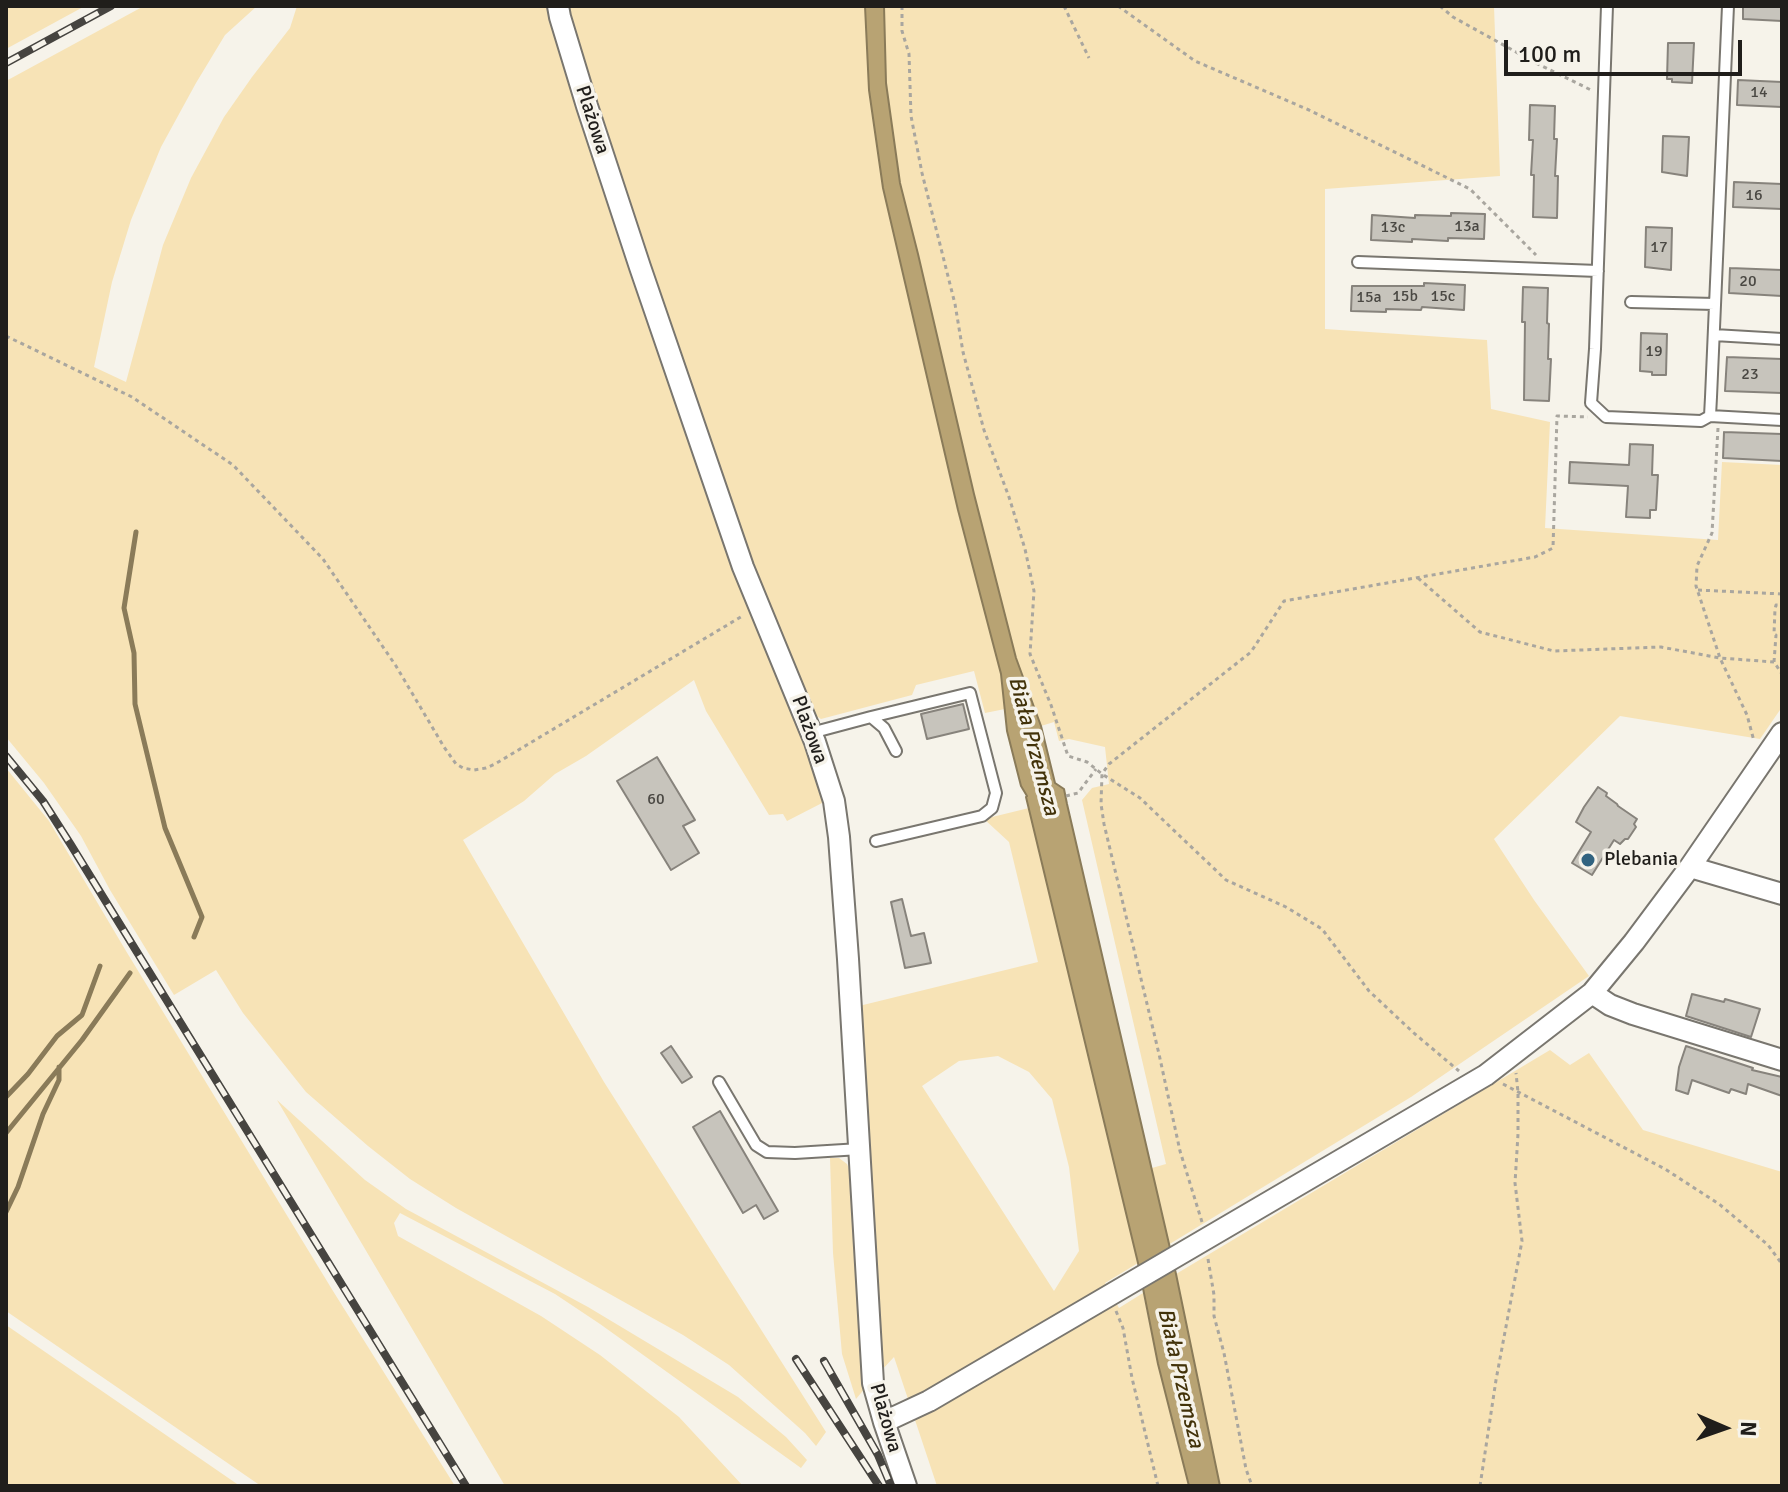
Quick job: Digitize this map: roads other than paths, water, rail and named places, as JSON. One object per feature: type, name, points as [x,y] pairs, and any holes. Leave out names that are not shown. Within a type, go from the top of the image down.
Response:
[{"type":"street","name":"Plażowa","points":[[558,6],[640,267],[743,567],[811,733],[834,801],[860,1149],[873,1383],[906,1486]]},
{"type":"street","points":[[884,1422],[929,1401],[1110,1296],[1479,1078],[1513,1054],[1592,993],[1690,867],[1782,733]]},
{"type":"street","points":[[1690,867],[1782,894]]},
{"type":"street","points":[[1592,993],[1610,1005],[1633,1014],[1782,1060]]},
{"type":"lane","points":[[1607,6],[1591,403],[1606,417],[1701,421],[1714,416],[1782,420]]},
{"type":"lane","points":[[1714,416],[1715,304],[1728,6]]},
{"type":"lane","points":[[1358,262],[1598,271]]},
{"type":"lane","points":[[1631,302],[1715,304]]},
{"type":"lane","points":[[1714,335],[1782,339]]},
{"type":"lane","points":[[811,733],[970,693],[996,793],[992,808],[982,816],[876,841]]},
{"type":"lane","points":[[871,717],[884,728],[896,751]]},
{"type":"lane","points":[[719,1082],[756,1145],[767,1152],[860,1149]]},
{"type":"water","name":"Biała Przemsza","points":[[865,6],[884,6],[886,83],[900,183],[1016,658],[1041,726],[1055,783],[1064,789],[1176,1274],[1220,1486],[1189,1486],[1158,1364],[1138,1263],[1027,796],[1021,786],[1007,731],[1001,674],[958,510],[883,188],[869,90]]},
{"type":"waterway","points":[[136,532],[124,608],[134,653],[135,704],[165,828],[202,917],[194,937]]},
{"type":"waterway","points":[[6,1097],[57,1036],[82,1015],[100,966]]},
{"type":"waterway","points":[[6,1133],[82,1040],[130,973]]},
{"type":"waterway","points":[[6,1212],[59,1080],[59,1067]]},
{"type":"railway","points":[[6,63],[111,6]]},
{"type":"railway","points":[[6,756],[43,801],[71,845],[466,1486]]},
{"type":"railway","points":[[796,1359],[879,1486]]},
{"type":"railway","points":[[824,1361],[878,1455],[891,1486]]},
{"type":"place","name":"Plebania","points":[[1588,860]]}]
